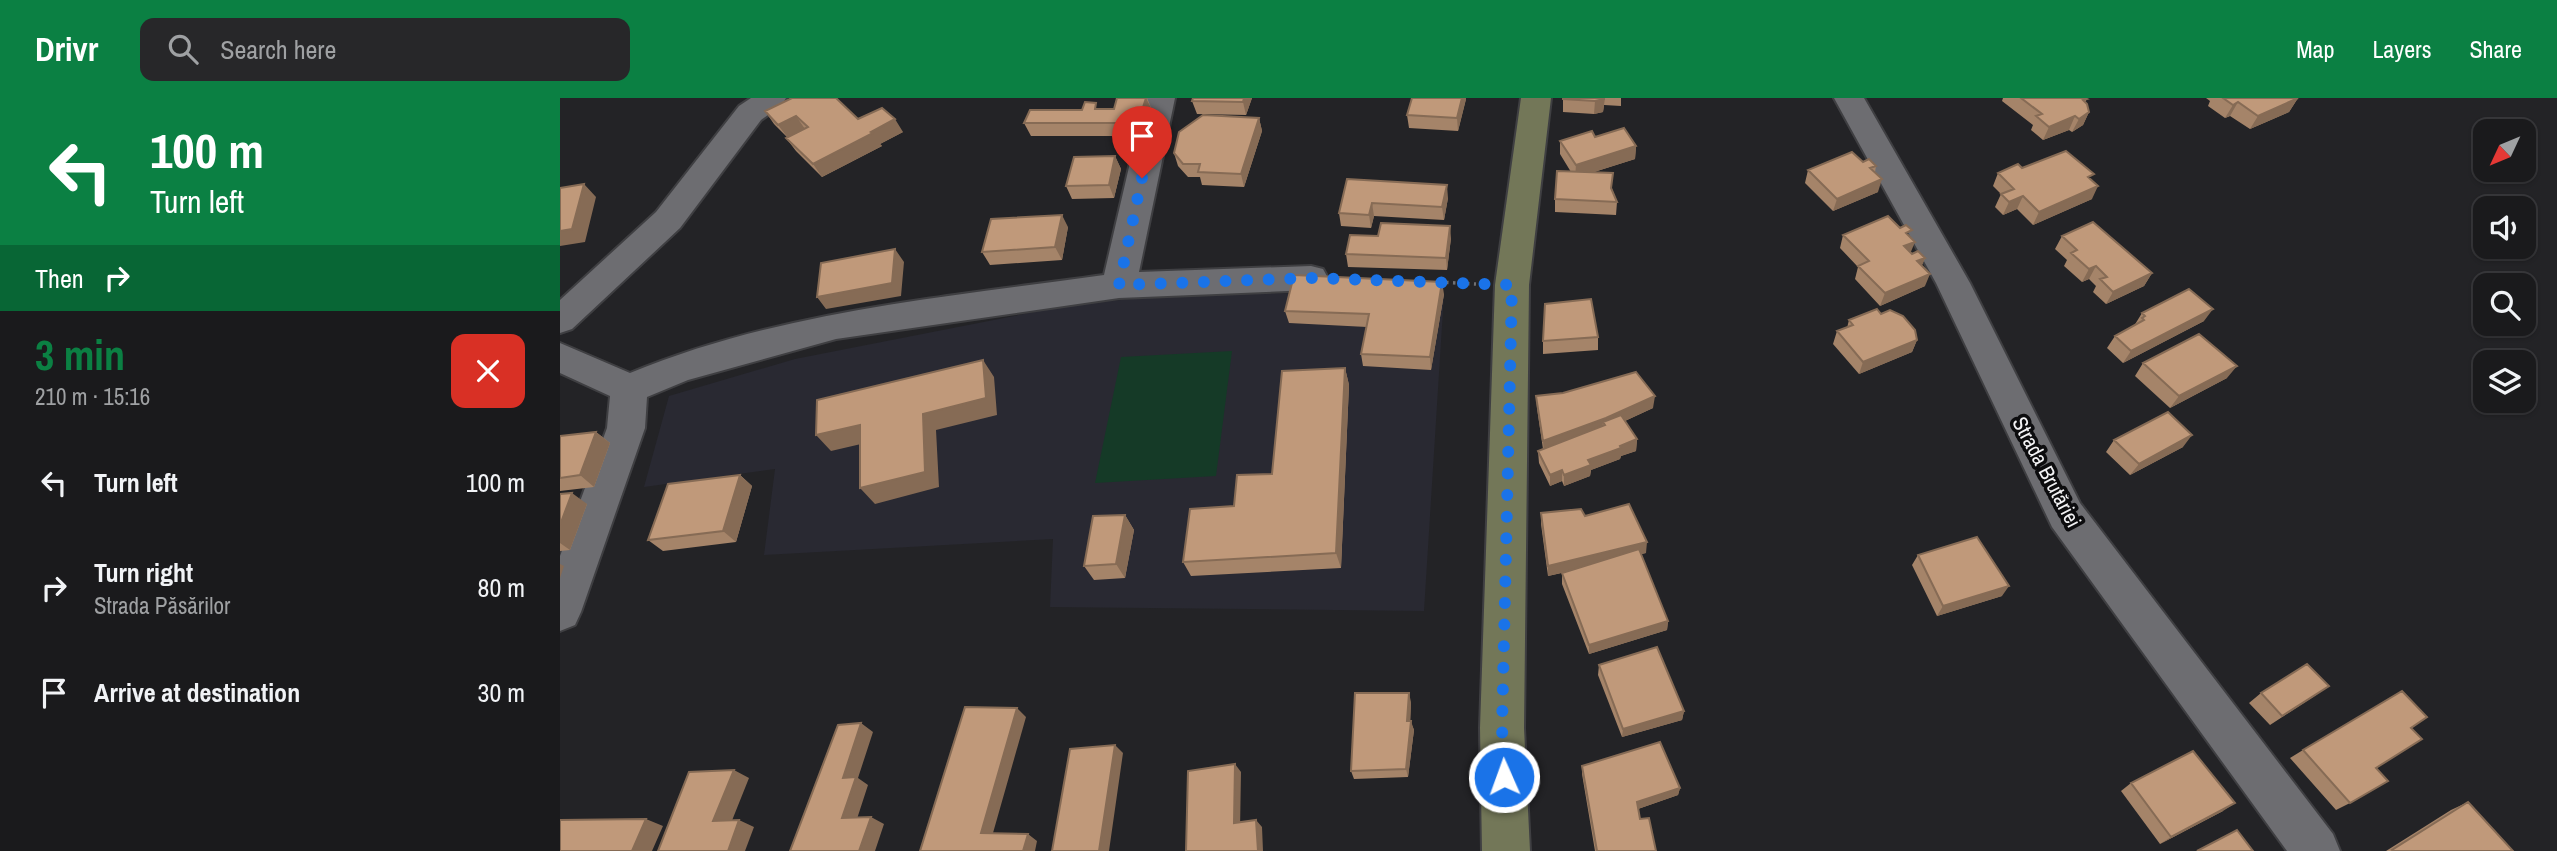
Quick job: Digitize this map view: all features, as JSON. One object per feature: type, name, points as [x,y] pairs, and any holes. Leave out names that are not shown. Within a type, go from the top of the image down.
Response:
[{"type":"main road","points":[[1506,851],[1502,728],[1512,285],[1536,98]]},
{"type":"street","points":[[560,320],[668,219],[750,113],[771,98]]},
{"type":"street","points":[[1119,285],[1160,98]]},
{"type":"street","name":"Strada Brutăriei","points":[[1849,98],[1953,284],[2066,515],[2316,851]]},
{"type":"street","points":[[560,357],[629,389],[679,368],[836,327],[1119,285],[1311,278]]},
{"type":"street","points":[[560,612],[626,428],[629,389]]},
{"type":"path","points":[[1432,282],[1512,285]]},
{"type":"shaded area","points":[[1200,293],[1444,294],[1424,611],[1050,607],[1053,539],[764,555],[775,469],[644,487],[669,396],[795,359],[1075,304]]},
{"type":"green space","points":[[1232,351],[1216,476],[1095,483],[1121,357]]},
{"type":"building","points":[[792,98],[836,98],[858,119],[882,108],[895,119],[813,164],[786,138],[808,127],[796,116],[778,125],[765,111]]},
{"type":"building","points":[[1117,98],[1146,98],[1138,123],[1024,123],[1030,110],[1082,110],[1085,102],[1096,103],[1095,109],[1114,109]]},
{"type":"building","points":[[1193,98],[1244,98],[1243,102],[1192,101]]},
{"type":"building","points":[[1412,98],[1462,98],[1457,118],[1407,115]]},
{"type":"building","points":[[1563,98],[1604,98],[1604,99],[1595,101]]},
{"type":"building","points":[[2021,98],[2085,98],[2087,99],[2083,100],[2089,112],[2079,119],[2075,116],[2049,127],[2036,116],[2042,114]]},
{"type":"building","points":[[2223,98],[2298,98],[2258,116],[2238,102],[2233,105]]},
{"type":"building","points":[[1203,115],[1259,118],[1241,174],[1198,172],[1200,164],[1183,164],[1174,153],[1179,132]]},
{"type":"building","points":[[1624,128],[1636,146],[1576,165],[1560,141],[1592,131],[1595,137]]},
{"type":"building","points":[[2066,151],[2094,174],[2088,177],[2098,186],[2039,212],[2023,196],[2009,202],[2001,194],[2014,189],[1998,173],[2018,164],[2022,168]]},
{"type":"building","points":[[1852,152],[1863,162],[1869,159],[1876,166],[1870,168],[1882,179],[1837,199],[1808,170]]},
{"type":"building","points":[[1115,156],[1109,185],[1066,186],[1074,157]]},
{"type":"building","points":[[1557,171],[1613,173],[1611,188],[1617,202],[1555,199]]},
{"type":"building","points":[[1347,179],[1447,185],[1442,207],[1372,203],[1369,215],[1339,213]]},
{"type":"building","points":[[584,184],[572,229],[560,231],[560,188]]},
{"type":"building","points":[[1062,215],[1055,247],[982,252],[991,219]]},
{"type":"building","points":[[1888,216],[1900,228],[1906,225],[1912,230],[1906,233],[1915,242],[1904,246],[1912,254],[1918,251],[1925,258],[1917,261],[1930,274],[1885,293],[1858,266],[1869,261],[1843,235]]},
{"type":"building","points":[[2093,222],[2152,273],[2113,292],[2100,279],[2107,277],[2096,266],[2089,269],[2071,253],[2077,250],[2062,236]]},
{"type":"building","points":[[1381,223],[1450,226],[1446,258],[1346,254],[1350,235],[1378,236]]},
{"type":"building","points":[[895,249],[892,283],[817,297],[821,263]]},
{"type":"building","points":[[1294,275],[1442,282],[1430,357],[1361,354],[1369,314],[1285,311]]},
{"type":"building","points":[[2189,289],[2213,309],[2131,351],[2115,336],[2144,320],[2142,313]]},
{"type":"building","points":[[1591,299],[1598,337],[1543,341],[1545,304]]},
{"type":"building","points":[[1877,309],[1881,314],[1890,310],[1903,316],[1915,330],[1917,340],[1863,362],[1837,331],[1853,325],[1849,320]]},
{"type":"building","points":[[2199,334],[2237,366],[2179,396],[2143,363]]},
{"type":"building","points":[[983,360],[986,398],[923,414],[925,472],[860,488],[860,425],[816,435],[817,400]]},
{"type":"building","points":[[1345,368],[1336,553],[1183,562],[1190,509],[1234,506],[1237,475],[1272,474],[1282,371]]},
{"type":"building","points":[[1636,372],[1655,396],[1606,418],[1543,441],[1536,396],[1563,393]]},
{"type":"building","points":[[2168,412],[2192,435],[2139,464],[2114,440]]},
{"type":"building","points":[[1621,415],[1637,439],[1588,460],[1591,465],[1564,475],[1562,470],[1550,475],[1538,451],[1605,425],[1603,422]]},
{"type":"building","points":[[596,432],[580,475],[560,478],[560,436]]},
{"type":"building","points":[[740,475],[723,531],[648,540],[668,484]]},
{"type":"building","points":[[572,493],[560,525],[560,494]]},
{"type":"building","points":[[1629,504],[1647,542],[1548,566],[1541,513],[1581,509],[1585,516]]},
{"type":"building","points":[[1125,515],[1116,564],[1084,566],[1093,516]]},
{"type":"building","points":[[1977,537],[2009,586],[1943,606],[1918,555]]},
{"type":"building","points":[[1639,549],[1668,621],[1589,645],[1562,573]]},
{"type":"building","points":[[1657,647],[1684,711],[1623,729],[1599,665]]},
{"type":"building","points":[[2307,664],[2329,686],[2282,716],[2261,693]]},
{"type":"building","points":[[2402,691],[2427,717],[2411,728],[2422,739],[2376,768],[2388,781],[2350,803],[2303,750]]},
{"type":"building","points":[[1355,693],[1409,693],[1407,721],[1411,721],[1406,769],[1351,771]]},
{"type":"building","points":[[965,707],[1017,708],[981,833],[1028,834],[1023,851],[920,851]]},
{"type":"building","points":[[861,723],[843,778],[856,777],[842,818],[871,817],[859,851],[790,851],[838,725]]},
{"type":"building","points":[[1660,742],[1680,788],[1637,802],[1640,819],[1649,818],[1656,851],[1597,851],[1582,766]]},
{"type":"building","points":[[1115,745],[1099,851],[1052,851],[1070,749]]},
{"type":"building","points":[[2193,751],[2235,803],[2171,837],[2131,783]]},
{"type":"building","points":[[1235,764],[1234,823],[1256,820],[1258,851],[1186,851],[1188,771]]},
{"type":"building","points":[[734,770],[713,821],[739,820],[728,851],[658,851],[689,772]]},
{"type":"building","points":[[2468,802],[2513,851],[2392,850]]},
{"type":"building","points":[[646,819],[632,851],[560,851],[560,820]]},
{"type":"building","points":[[2237,830],[2253,851],[2197,851]]},
{"type":"route","points":[[1142,178],[1119,285],[1311,278],[1512,285],[1502,728],[1504,777]]}]
